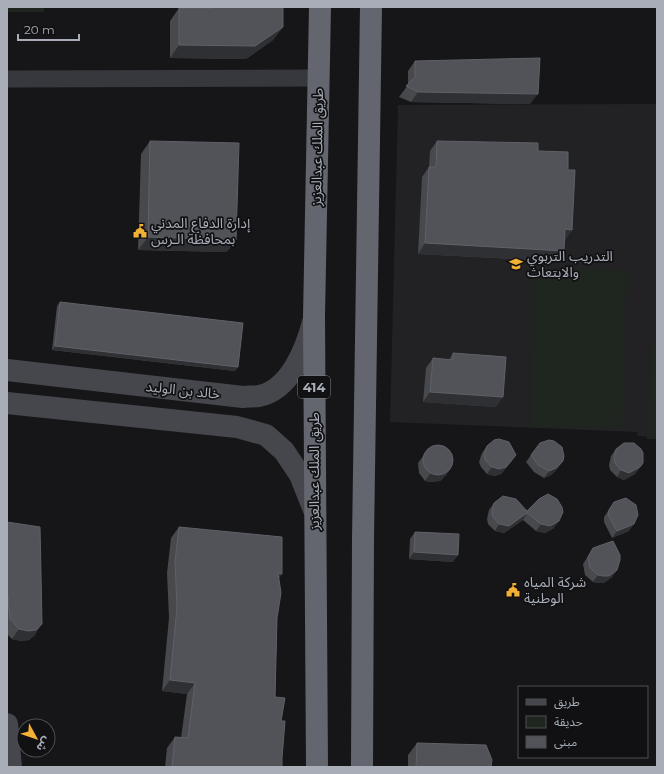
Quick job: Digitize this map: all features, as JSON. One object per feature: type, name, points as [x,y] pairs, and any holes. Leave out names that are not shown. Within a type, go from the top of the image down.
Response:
[{"type":"highway","name":"طريق الملك عبدالعزيز","points":[[317,767],[314,510],[314,317],[320,7]]},
{"type":"highway","points":[[362,767],[363,539],[371,7]]},
{"type":"street","points":[[7,79],[318,78]]},
{"type":"street","name":"خالد بن الوليد","points":[[7,370],[243,397],[260,396],[276,389],[287,377],[299,359],[309,338],[314,317]]},
{"type":"street","points":[[7,403],[237,427],[266,434],[284,451],[300,475],[314,510]]},
{"type":"street","points":[[7,724],[11,767]]},
{"type":"shaded area","name":"التدريب التربوي والابتعاث","points":[[657,104],[657,437],[638,436],[637,432],[390,422],[398,105]]},
{"type":"green space","points":[[7,7],[44,7],[44,12],[7,12]]},
{"type":"green space","points":[[534,268],[627,271],[622,426],[532,426]]},
{"type":"green space","points":[[654,327],[657,327],[657,439],[647,439]]},
{"type":"building","points":[[283,7],[283,27],[255,46],[179,45],[179,8]]},
{"type":"building","points":[[540,58],[538,94],[418,92],[406,86],[415,77],[415,61]]},
{"type":"building","points":[[150,141],[239,143],[236,240],[148,237]]},
{"type":"building","points":[[437,141],[538,143],[538,151],[568,152],[568,170],[575,170],[572,230],[565,229],[564,251],[425,243],[429,167],[436,167]]},
{"type":"building","points":[[60,302],[243,323],[238,367],[55,346]]},
{"type":"building","points":[[453,353],[506,357],[503,397],[430,392],[433,358],[453,360]]},
{"type":"building","points":[[499,439],[509,442],[516,455],[506,467],[499,469],[492,467],[485,460],[484,455],[487,446],[494,440]]},
{"type":"building","points":[[549,440],[554,441],[562,447],[564,456],[563,461],[556,468],[549,471],[538,465],[531,455],[540,443]]},
{"type":"building","points":[[624,443],[634,443],[643,453],[643,463],[640,467],[629,473],[621,470],[615,463],[614,458],[616,449]]},
{"type":"building","points":[[438,445],[449,449],[453,460],[449,471],[438,475],[427,471],[423,460],[427,449]]},
{"type":"building","points":[[548,494],[557,499],[563,512],[559,521],[550,526],[541,524],[527,513],[509,526],[499,524],[493,517],[492,512],[494,503],[503,496],[516,499],[527,511],[539,499]]},
{"type":"building","points":[[626,498],[636,505],[638,515],[634,524],[617,531],[608,515],[609,510],[614,502]]},
{"type":"building","points":[[7,522],[40,527],[42,624],[36,630],[28,631],[19,629],[10,619],[7,587]]},
{"type":"building","points":[[179,527],[282,537],[282,574],[278,573],[281,593],[277,618],[275,697],[285,698],[281,721],[285,721],[282,767],[172,767],[175,737],[188,738],[195,683],[170,680],[177,607],[175,562]]},
{"type":"building","points":[[415,532],[459,534],[458,555],[414,552]]},
{"type":"building","points":[[613,541],[620,555],[617,570],[609,576],[598,575],[590,568],[588,557],[593,548]]},
{"type":"building","points":[[417,743],[486,745],[492,760],[491,767],[416,767]]},
{"type":"place","name":"إدارة الدفاع المدني بمحافظة الـرس","points":[[140,231]]},
{"type":"place","name":"التدريب التربوي والابتعاث","points":[[516,264]]},
{"type":"place","name":"شركة المياه الوطنية","points":[[513,590]]}]
